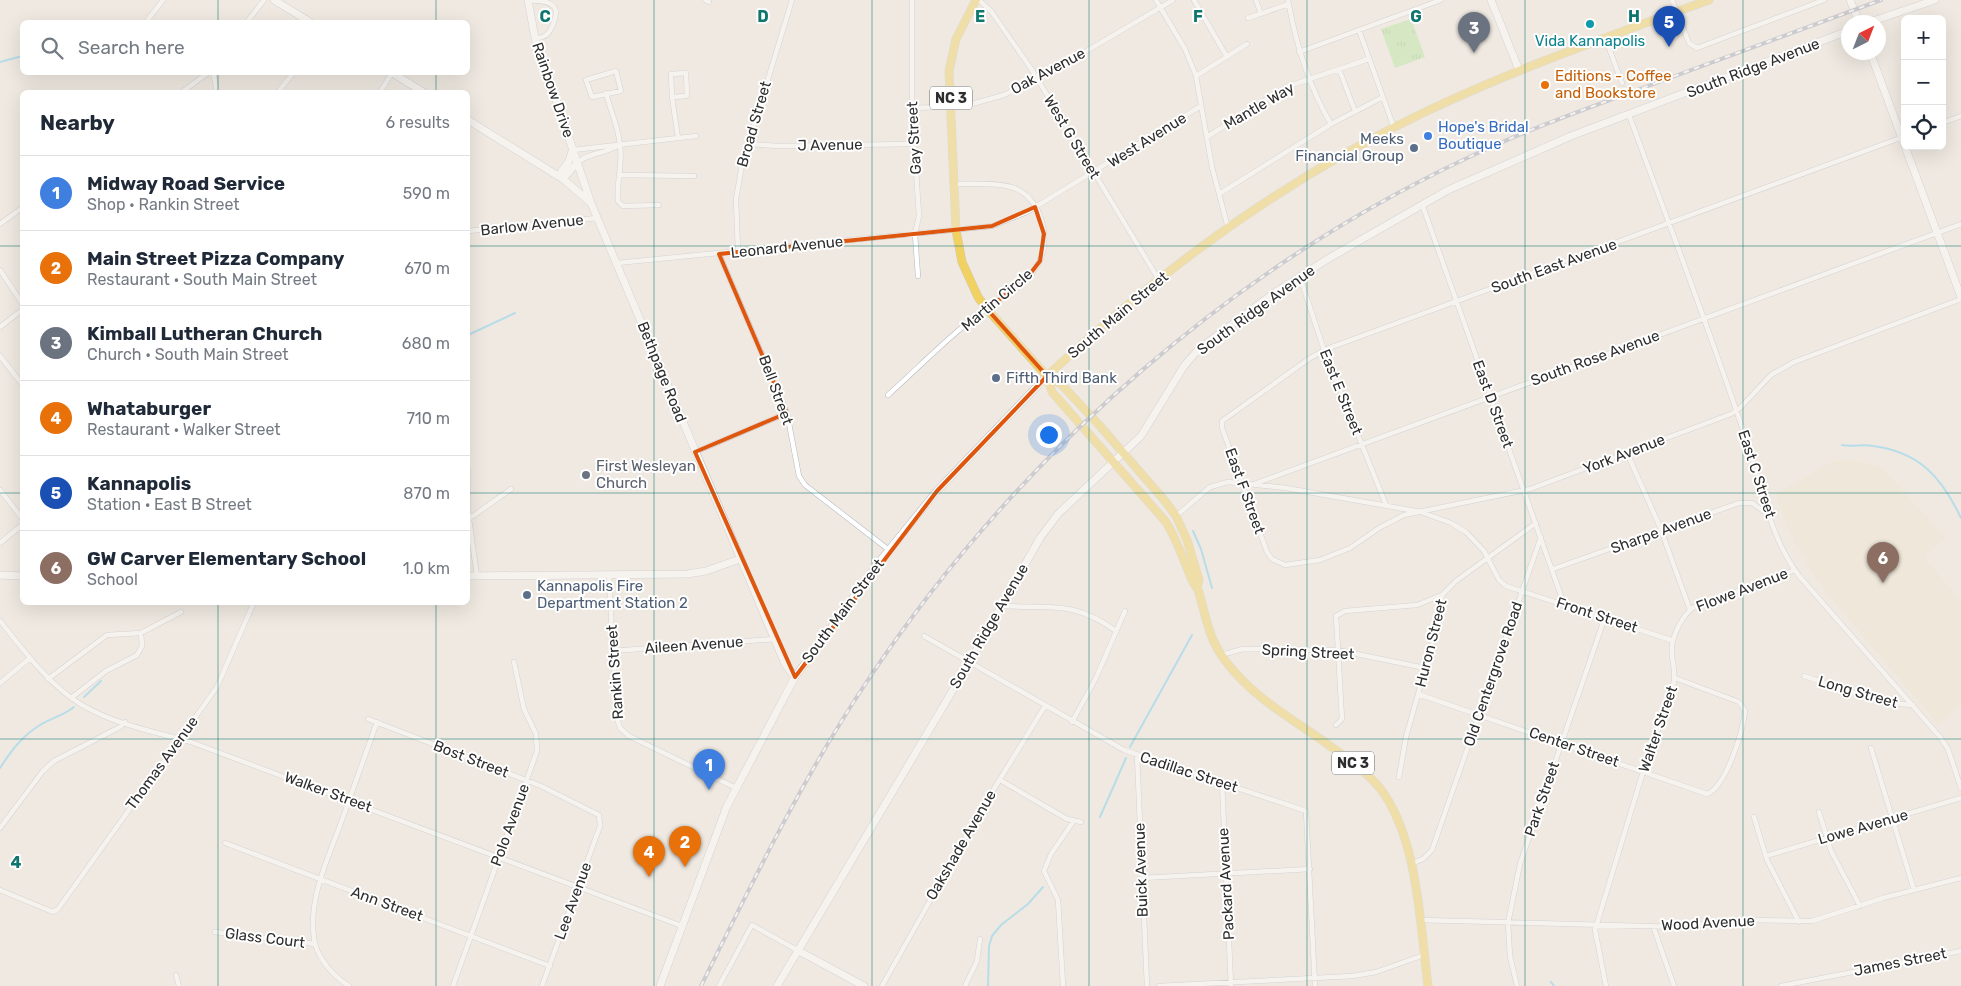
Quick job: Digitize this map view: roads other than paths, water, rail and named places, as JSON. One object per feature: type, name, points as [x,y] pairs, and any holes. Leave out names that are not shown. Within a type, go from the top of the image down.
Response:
[{"type":"main road","name":"NC 3","points":[[977,0],[962,24],[952,53],[950,72],[956,230],[962,262],[978,297],[986,309],[1047,376],[1061,384],[1124,454],[1176,516],[1192,553],[1199,580],[1197,588]]},
{"type":"main road","name":"South Main Street","points":[[1047,376],[1159,280],[1228,228],[1325,166],[1394,128],[1519,70],[1709,0]]},
{"type":"main road","name":"NC 3","points":[[1047,376],[1052,392],[1166,522],[1179,544],[1192,582],[1197,588],[1206,624],[1221,655],[1245,684],[1358,766],[1374,782],[1390,803],[1399,820],[1411,864],[1428,986]]},
{"type":"main road","points":[[1144,495],[1169,516],[1176,516]]},
{"type":"street","points":[[148,20],[163,0]]},
{"type":"street","points":[[249,20],[264,0]]},
{"type":"street","points":[[274,0],[307,20]]},
{"type":"street","points":[[528,0],[550,4],[556,8],[557,13],[549,33],[542,38],[535,38]]},
{"type":"street","name":"Rainbow Drive","points":[[528,0],[535,38],[591,203]]},
{"type":"street","name":"Broad Street","points":[[738,252],[736,199],[747,144],[792,0]]},
{"type":"street","name":"Gay Street","points":[[912,0],[912,108],[919,216],[916,234],[918,276]]},
{"type":"street","name":"West G Street","points":[[977,0],[991,10],[1037,79],[1159,280]]},
{"type":"street","points":[[1156,0],[1185,49],[1196,76],[1206,137],[1228,228]]},
{"type":"street","name":"Oak Avenue","points":[[912,108],[965,106],[997,97],[1037,79],[1173,0]]},
{"type":"street","points":[[1194,0],[1227,57]]},
{"type":"street","points":[[1256,0],[1261,14]]},
{"type":"street","points":[[1299,52],[1441,0]]},
{"type":"street","points":[[1491,0],[1497,9]]},
{"type":"street","points":[[1496,0],[1497,9],[1519,70]]},
{"type":"street","points":[[1672,0],[1689,43],[1697,48],[1824,0]]},
{"type":"street","points":[[1850,0],[1856,15]]},
{"type":"street","points":[[1886,17],[1935,0]]},
{"type":"street","points":[[1248,18],[1289,2],[1299,52],[1318,102],[1331,124]]},
{"type":"street","points":[[1359,30],[1394,128]]},
{"type":"street","name":"South Ridge Avenue","points":[[777,986],[1050,523],[1124,454],[1149,426],[1184,366],[1199,350],[1300,277],[1422,204],[1525,156],[1841,34]]},
{"type":"street","points":[[1605,37],[1622,84]]},
{"type":"street","points":[[1196,76],[1247,44]]},
{"type":"street","name":"Mantle Way","points":[[1206,137],[1286,87],[1369,59]]},
{"type":"street","points":[[1873,60],[1901,132]]},
{"type":"street","points":[[1339,69],[1355,111]]},
{"type":"street","points":[[616,71],[621,91],[606,92],[592,97],[586,80],[616,71]]},
{"type":"street","points":[[672,97],[687,96],[686,73],[671,74],[672,97],[678,138]]},
{"type":"street","points":[[185,90],[205,75]]},
{"type":"street","points":[[214,75],[217,90]]},
{"type":"street","points":[[280,90],[292,75]]},
{"type":"street","points":[[381,90],[390,75]]},
{"type":"street","points":[[394,75],[420,90]]},
{"type":"street","points":[[606,92],[620,144],[621,175],[617,186],[619,204],[659,205]]},
{"type":"street","points":[[1219,194],[1331,124],[1383,97]]},
{"type":"street","name":"West Avenue","points":[[956,230],[992,226],[1008,221],[1035,207],[1201,106]]},
{"type":"street","name":"East C Street","points":[[1629,115],[1736,410],[1768,514],[1795,570],[1945,743],[1961,788]]},
{"type":"street","points":[[1946,122],[1961,116]]},
{"type":"street","name":"Bethpage Road","points":[[470,121],[561,178],[591,203],[740,559],[786,664],[795,677]]},
{"type":"street","points":[[573,150],[696,136]]},
{"type":"street","name":"South East Avenue","points":[[1222,421],[1324,350],[1901,138]]},
{"type":"street","points":[[561,178],[587,156],[612,150],[620,144]]},
{"type":"street","name":"J Avenue","points":[[747,144],[779,146],[914,144]]},
{"type":"street","name":"Rainbow Drive","points":[[561,178],[573,150]]},
{"type":"street","points":[[1908,150],[1961,298]]},
{"type":"street","points":[[621,175],[694,176]]},
{"type":"street","name":"Martin Circle","points":[[888,395],[975,317],[999,302],[1027,278],[1040,261],[1044,234],[1041,217],[1023,193],[1011,187],[954,184]]},
{"type":"street","name":"East D Street","points":[[1422,204],[1564,604]]},
{"type":"street","points":[[0,224],[20,209]]},
{"type":"street","name":"Barlow Avenue","points":[[470,231],[598,218]]},
{"type":"street","name":"South Rose Avenue","points":[[1254,484],[1961,224]]},
{"type":"street","name":"Leonard Avenue","points":[[617,263],[956,230]]},
{"type":"street","name":"Bell Street","points":[[720,254],[787,413],[796,470],[801,480],[889,550]]},
{"type":"street","points":[[0,270],[20,300]]},
{"type":"street","name":"East E Street","points":[[1300,277],[1324,350],[1386,506]]},
{"type":"street","name":"York Avenue","points":[[1272,559],[1280,563],[1292,565],[1327,558],[1350,548],[1398,518],[1524,491],[1627,453],[1736,410],[1771,375],[1794,362],[1961,298]]},
{"type":"street","points":[[0,327],[20,312]]},
{"type":"street","points":[[0,356],[20,381]]},
{"type":"street","name":"South Main Street","points":[[660,986],[714,837],[736,788],[795,677],[889,550],[943,484],[1047,376]]},
{"type":"street","points":[[695,452],[787,413]]},
{"type":"street","name":"East F Street","points":[[1222,421],[1222,428],[1264,544],[1272,559]]},
{"type":"street","points":[[1627,453],[1661,531],[1690,610],[1672,640]]},
{"type":"street","name":"Old Centergrove Road","points":[[1176,516],[1212,485],[1228,482],[1254,484],[1421,512],[1458,527],[1478,544],[1488,557],[1501,582],[1522,591],[1432,850],[1423,859],[1411,864]]},
{"type":"street","points":[[470,517],[511,489]]},
{"type":"street","points":[[0,490],[20,515]]},
{"type":"street","name":"Sharpe Avenue","points":[[1553,569],[1739,503],[1752,503],[1768,514]]},
{"type":"street","name":"Huron Street","points":[[1399,777],[1406,737],[1441,606],[1442,595],[1488,557],[1536,523]]},
{"type":"street","points":[[0,543],[20,527]]},
{"type":"street","points":[[470,531],[477,576]]},
{"type":"street","points":[[1522,591],[1541,537]]},
{"type":"street","points":[[470,576],[687,574],[706,571],[740,559]]},
{"type":"street","name":"Flowe Avenue","points":[[1690,610],[1795,570]]},
{"type":"street","name":"Rankin Street","points":[[609,574],[614,702],[620,728],[629,736],[736,788]]},
{"type":"street","points":[[0,575],[20,576]]},
{"type":"street","name":"Front Street","points":[[1522,591],[1672,640]]},
{"type":"street","points":[[1336,725],[1342,718],[1334,622],[1340,612],[1417,604],[1442,595]]},
{"type":"street","name":"Thomas Avenue","points":[[0,890],[53,912],[58,909],[225,673],[253,605]]},
{"type":"street","points":[[1002,606],[1069,608],[1092,616],[1116,631]]},
{"type":"street","points":[[1072,722],[1095,680],[1126,611]]},
{"type":"street","points":[[48,678],[107,636],[141,633],[180,612]]},
{"type":"street","name":"Park Street","points":[[1517,986],[1510,956],[1508,923],[1529,834],[1605,617]]},
{"type":"street","name":"Walker Street","points":[[0,621],[48,678],[71,698],[87,708],[349,800],[682,926]]},
{"type":"street","points":[[71,698],[106,671],[137,655],[142,646],[141,633]]},
{"type":"street","name":"Cadillac Street","points":[[924,636],[1101,739],[1136,755],[1306,811],[1316,986]]},
{"type":"street","name":"Aileen Avenue","points":[[612,651],[775,639]]},
{"type":"street","name":"Walter Street","points":[[1606,986],[1595,936],[1596,926],[1643,772],[1675,678],[1670,651],[1672,640]]},
{"type":"street","name":"Spring Street","points":[[1221,655],[1243,649],[1337,650],[1425,668]]},
{"type":"street","points":[[0,682],[30,658]]},
{"type":"street","name":"Polo Avenue","points":[[452,986],[527,780],[538,742],[524,708],[514,662]]},
{"type":"street","name":"Long Street","points":[[1804,676],[1885,703],[1913,704]]},
{"type":"street","name":"Center Street","points":[[1418,694],[1708,794],[1717,788],[1720,783],[1735,748],[1744,720],[1744,706],[1732,698],[1675,678]]},
{"type":"street","name":"Oakshade Avenue","points":[[882,986],[924,909],[1045,706]]},
{"type":"street","name":"Bost Street","points":[[368,719],[527,780],[599,815]]},
{"type":"street","points":[[0,828],[43,771],[54,761],[120,727],[125,722]]},
{"type":"street","points":[[349,986],[330,969],[315,944],[313,921],[321,879],[377,722]]},
{"type":"street","points":[[1871,748],[1914,890]]},
{"type":"street","name":"Buick Avenue","points":[[1136,755],[1147,986]]},
{"type":"street","points":[[1000,780],[1073,822],[1081,822]]},
{"type":"street","name":"Packard Avenue","points":[[1222,782],[1231,984]]},
{"type":"street","name":"Lowe Avenue","points":[[1766,856],[1961,798]]},
{"type":"street","points":[[1819,812],[1827,838],[1860,906]]},
{"type":"street","name":"Lee Avenue","points":[[542,986],[600,826],[599,815]]},
{"type":"street","points":[[1754,817],[1766,856],[1799,922]]},
{"type":"street","points":[[1062,986],[1058,900],[1044,871],[1052,854],[1073,822]]},
{"type":"street","name":"Ann Street","points":[[225,843],[550,966]]},
{"type":"street","points":[[1142,878],[1310,868]]},
{"type":"street","name":"Wood Avenue","points":[[1419,920],[1680,927],[1740,920],[1799,922],[1819,920],[1914,890],[1961,878]]},
{"type":"street","points":[[719,986],[752,925],[864,986]]},
{"type":"street","points":[[1653,926],[1674,986]]},
{"type":"street","name":"Glass Court","points":[[215,932],[315,944]]},
{"type":"street","points":[[965,986],[977,961],[980,939]]},
{"type":"street","name":"James Street","points":[[1781,986],[1961,950]]},
{"type":"street","points":[[1159,986],[1231,984],[1368,974],[1424,955]]},
{"type":"street","points":[[176,975],[179,986]]},
{"type":"waterway","points":[[0,62],[20,57]]},
{"type":"waterway","points":[[470,334],[515,313]]},
{"type":"waterway","points":[[1842,445],[1869,445],[1889,449],[1904,454],[1916,461],[1937,479],[1961,518]]},
{"type":"waterway","points":[[1193,531],[1201,549],[1212,588]]},
{"type":"waterway","points":[[1130,747],[1192,635]]},
{"type":"waterway","points":[[84,697],[101,681]]},
{"type":"waterway","points":[[0,768],[28,734],[48,720],[66,713],[74,707]]},
{"type":"waterway","points":[[1100,817],[1126,758]]},
{"type":"waterway","points":[[988,986],[989,946],[992,936],[1001,925],[1028,904],[1043,887]]},
{"type":"waterway","points":[[1551,982],[1554,986]]},
{"type":"railway","points":[[701,986],[739,909],[820,756],[866,683],[927,598],[993,517],[1066,440],[1144,369],[1226,303],[1313,243],[1404,190],[1535,128],[1881,0]]},
{"type":"place","name":"Vida Kannapolis","points":[[1590,24]]},
{"type":"place","name":"Kannapolis","points":[[1669,47]]},
{"type":"place","name":"Kimball Lutheran Church","points":[[1474,53]]},
{"type":"place","name":"Editions - Coffee and Bookstore","points":[[1545,85]]},
{"type":"place","name":"Hope's Bridal Boutique","points":[[1428,136]]},
{"type":"place","name":"Meeks Financial Group","points":[[1414,148]]},
{"type":"place","name":"Fifth Third Bank","points":[[996,378]]},
{"type":"place","name":"First Wesleyan Church","points":[[586,475]]},
{"type":"place","name":"GW Carver Elementary School","points":[[1883,583]]},
{"type":"place","name":"Kannapolis Fire Department Station 2","points":[[527,595]]},
{"type":"place","name":"Midway Road Service","points":[[709,790]]},
{"type":"place","name":"Main Street Pizza Company","points":[[685,867]]},
{"type":"place","name":"Whataburger","points":[[649,877]]}]
